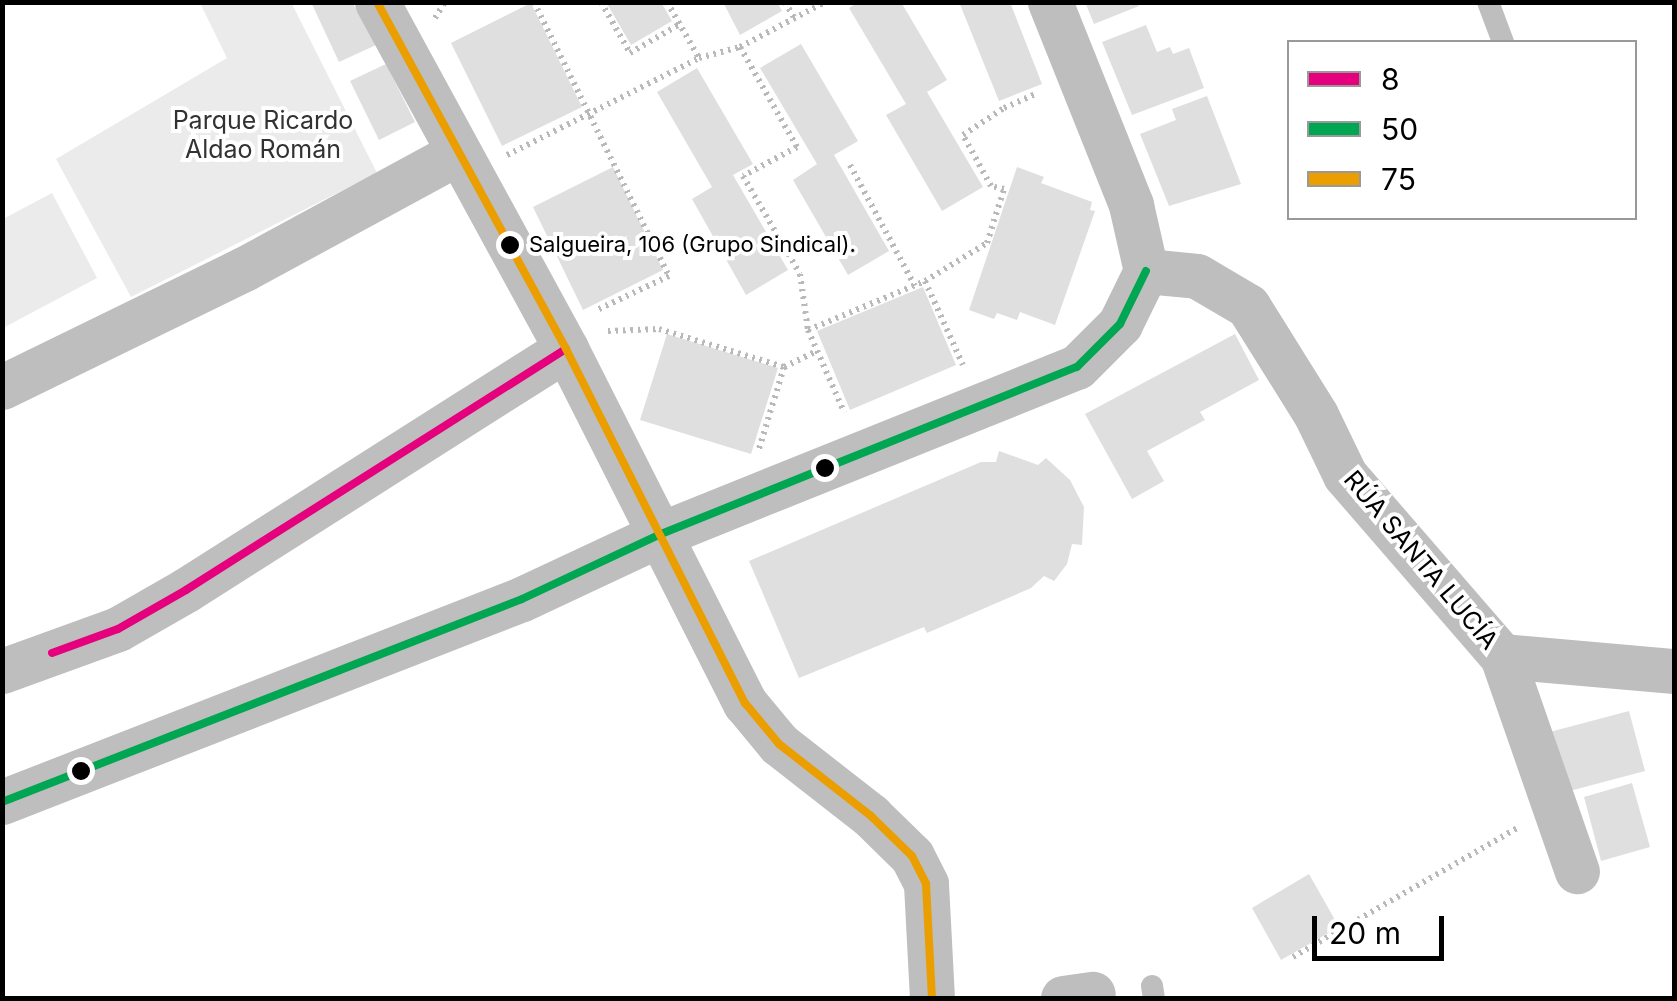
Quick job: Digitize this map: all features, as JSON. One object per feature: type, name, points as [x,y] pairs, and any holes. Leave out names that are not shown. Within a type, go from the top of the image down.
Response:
[{"type":"street","points":[[377,2],[456,154],[584,333],[661,534],[745,702],[778,744],[871,816],[912,856],[926,884],[932,998]]},
{"type":"street","points":[[2,802],[522,599],[661,534],[1077,367],[1120,324],[1146,272],[1131,205],[1050,2]]},
{"type":"street","points":[[2,387],[244,269],[456,154]]},
{"type":"street","name":"RÚA SANTA LUCÍA","points":[[1146,272],[1197,276],[1248,306],[1316,415],[1345,475],[1502,656],[1674,670]]},
{"type":"street","points":[[2,671],[118,628],[186,590],[584,333]]},
{"type":"street","points":[[1502,656],[1577,872]]},
{"type":"lane","points":[[1488,2],[1502,40]]},
{"type":"path","points":[[534,2],[669,276],[584,333]]},
{"type":"path","points":[[601,2],[630,53],[680,24]]},
{"type":"path","points":[[668,2],[699,58]]},
{"type":"path","points":[[786,2],[794,19]]},
{"type":"path","points":[[501,158],[699,58],[740,48],[825,2]]},
{"type":"path","points":[[740,48],[796,147],[743,176],[800,274],[808,330],[846,418]]},
{"type":"path","points":[[808,330],[926,282],[986,243],[1004,188],[991,186],[963,135],[1004,108],[1054,86]]},
{"type":"path","points":[[850,164],[915,286]]},
{"type":"path","points":[[926,282],[966,371]]},
{"type":"path","points":[[584,333],[659,330],[784,366],[817,351]]},
{"type":"path","points":[[756,460],[784,366]]},
{"type":"path","points":[[1293,957],[1553,808]]},
{"type":"green space","name":"Parque Ricardo Aldao Román","points":[[291,2],[377,173],[131,297],[56,159],[227,58],[200,3]]},
{"type":"green space","points":[[52,193],[97,278],[3,328],[3,219]]},
{"type":"building","points":[[311,2],[352,2],[376,45],[339,62]]},
{"type":"building","points":[[606,2],[661,2],[672,21],[631,45]]},
{"type":"building","points":[[723,2],[777,2],[782,11],[740,35]]},
{"type":"building","points":[[859,2],[901,2],[947,80],[927,92],[983,187],[942,211],[886,115],[906,104],[849,8]]},
{"type":"building","points":[[959,2],[1010,2],[1042,84],[999,101]]},
{"type":"building","points":[[1085,2],[1137,2],[1139,6],[1094,24]]},
{"type":"building","points":[[531,3],[582,107],[502,146],[451,43]]},
{"type":"building","points":[[1146,25],[1157,52],[1170,47],[1173,54],[1189,48],[1204,88],[1132,115],[1102,42]]},
{"type":"building","points":[[801,44],[858,141],[834,155],[889,251],[848,275],[793,180],[817,164],[760,68]]},
{"type":"building","points":[[386,64],[415,122],[379,140],[350,81]]},
{"type":"building","points":[[697,68],[753,164],[733,175],[788,270],[746,295],[692,199],[712,187],[657,92]]},
{"type":"building","points":[[1207,96],[1241,184],[1169,206],[1140,134],[1176,120],[1172,109]]},
{"type":"building","points":[[613,167],[663,270],[583,310],[533,207]]},
{"type":"building","points":[[1017,167],[1044,177],[1041,183],[1092,202],[1090,210],[1095,211],[1055,325],[1020,312],[1017,320],[997,313],[994,319],[969,310]]},
{"type":"building","points":[[923,287],[956,365],[850,410],[817,331]]},
{"type":"building","points":[[667,334],[778,368],[751,454],[640,420]]},
{"type":"building","points":[[1235,334],[1259,380],[1200,412],[1205,420],[1147,451],[1164,481],[1132,499],[1085,414]]},
{"type":"building","points":[[999,451],[1038,465],[1046,458],[1070,480],[1084,507],[1082,545],[1072,544],[1067,564],[1054,581],[1044,576],[1031,588],[927,633],[924,627],[799,678],[749,561],[981,462],[996,462]]},
{"type":"building","points":[[1629,711],[1645,771],[1562,793],[1546,733]]},
{"type":"building","points":[[1632,783],[1650,847],[1601,861],[1584,797]]},
{"type":"building","points":[[1309,874],[1339,927],[1281,960],[1252,908]]},
{"type":"transit line","name":"75","points":[[377,2],[566,349],[745,703],[779,744],[871,816],[912,856],[926,884],[932,998]]},
{"type":"transit line","name":"50","points":[[2,802],[522,599],[661,534],[1077,367],[1120,324],[1146,271]]},
{"type":"transit line","name":"8","points":[[52,653],[118,629],[186,590],[566,349]]},
{"type":"place","name":"Salgueira, 106 (Grupo Sindical).","points":[[510,245]]}]
